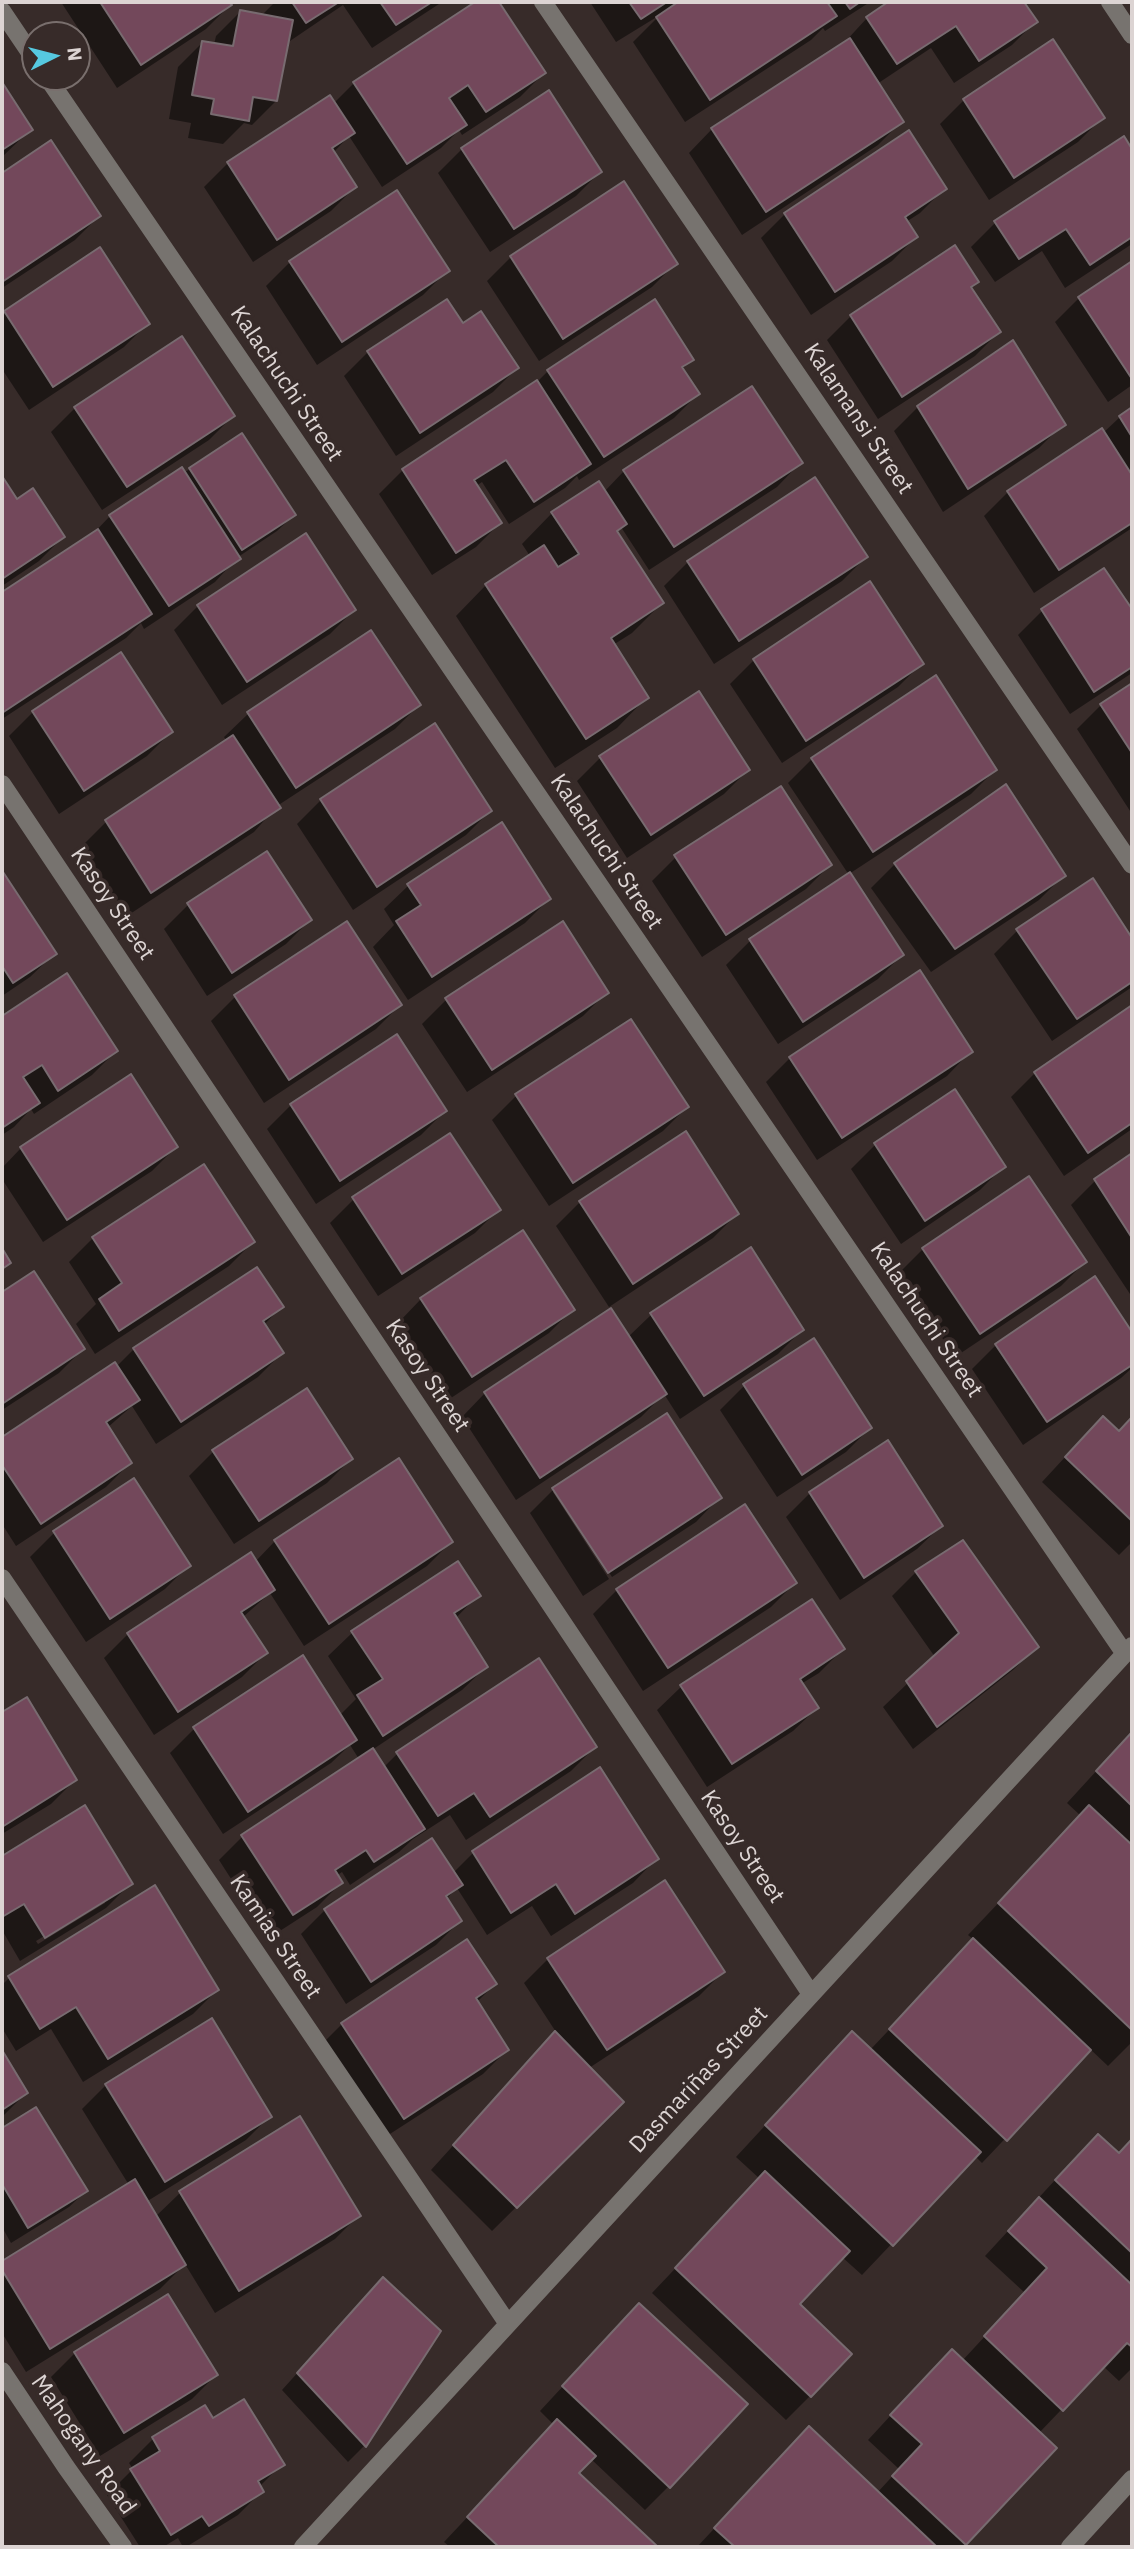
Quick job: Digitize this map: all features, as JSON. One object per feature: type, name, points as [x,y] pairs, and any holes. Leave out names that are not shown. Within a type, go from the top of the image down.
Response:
[{"type":"street","name":"Kalamansi Street","points":[[543,2],[1132,865]]},
{"type":"street","points":[[1110,2],[1132,35]]},
{"type":"street","points":[[2,11],[21,39]]},
{"type":"street","name":"Kalachuchi Street","points":[[57,91],[1129,1650]]},
{"type":"street","name":"Kasoy Street","points":[[2,784],[811,1994]]},
{"type":"street","name":"Kamias Street","points":[[2,1578],[508,2323]]},
{"type":"street","name":"Dasmariñas Street","points":[[303,2547],[1129,1650]]},
{"type":"street","name":"Mahogany Road","points":[[2,2371],[123,2547]]},
{"type":"street","points":[[1070,2547],[1132,2479]]},
{"type":"building","points":[[100,2],[229,2],[232,5],[141,65]]},
{"type":"building","points":[[292,2],[339,2],[306,23]]},
{"type":"building","points":[[380,2],[432,2],[396,25]]},
{"type":"building","points":[[475,2],[499,2],[546,73],[486,112],[468,85],[449,98],[467,125],[407,164],[353,82]]},
{"type":"building","points":[[629,2],[667,2],[641,19]]},
{"type":"building","points":[[678,2],[827,2],[837,16],[710,100],[656,17]]},
{"type":"building","points":[[845,2],[860,2],[850,9]]},
{"type":"building","points":[[888,2],[1024,2],[1038,22],[979,61],[956,26],[897,64],[866,17]]},
{"type":"building","points":[[240,10],[293,20],[277,101],[253,97],[249,121],[211,114],[214,99],[192,95],[202,41],[233,46]]},
{"type":"building","points":[[850,38],[904,122],[766,212],[711,128]]},
{"type":"building","points":[[1053,39],[1105,118],[1014,178],[963,99]]},
{"type":"building","points":[[2,82],[33,130],[2,150]]},
{"type":"building","points":[[549,90],[602,172],[514,229],[461,148]]},
{"type":"building","points":[[330,95],[355,133],[332,148],[357,187],[277,240],[227,162]]},
{"type":"building","points":[[909,130],[947,189],[905,217],[918,237],[835,292],[784,213]]},
{"type":"building","points":[[1124,136],[1132,149],[1132,237],[1090,265],[1066,229],[1019,259],[994,221]]},
{"type":"building","points":[[51,140],[101,216],[2,282],[2,173]]},
{"type":"building","points":[[624,181],[678,264],[563,339],[510,256]]},
{"type":"building","points":[[397,190],[450,271],[342,342],[289,261]]},
{"type":"building","points":[[955,245],[979,282],[971,287],[1001,332],[902,397],[850,315]]},
{"type":"building","points":[[100,247],[150,324],[53,387],[4,311]]},
{"type":"building","points":[[1132,261],[1132,379],[1078,297]]},
{"type":"building","points":[[447,299],[463,323],[481,311],[519,368],[420,433],[367,351]]},
{"type":"building","points":[[655,299],[694,360],[682,367],[700,394],[604,457],[547,370]]},
{"type":"building","points":[[182,336],[235,416],[127,487],[74,407]]},
{"type":"building","points":[[1013,340],[1066,425],[968,489],[917,406]]},
{"type":"building","points":[[537,380],[591,464],[534,502],[506,460],[474,480],[502,523],[456,553],[402,469]]},
{"type":"building","points":[[752,386],[803,463],[674,547],[623,470]]},
{"type":"building","points":[[1132,407],[1132,437],[1119,416]]},
{"type":"building","points":[[1102,428],[1132,475],[1132,523],[1059,570],[1007,491]]},
{"type":"building","points":[[242,433],[296,515],[242,550],[189,468]]},
{"type":"building","points":[[182,467],[241,559],[169,606],[109,515]]},
{"type":"building","points":[[2,476],[17,499],[33,488],[65,537],[2,579]]},
{"type":"building","points":[[815,477],[868,557],[739,641],[687,561]]},
{"type":"building","points":[[599,481],[627,524],[617,531],[664,603],[611,638],[649,698],[586,739],[485,584],[544,545],[558,567],[579,554],[551,512]]},
{"type":"building","points":[[98,529],[152,614],[2,713],[2,592]]},
{"type":"building","points":[[306,533],[356,610],[247,682],[197,605]]},
{"type":"building","points":[[1104,568],[1132,609],[1132,667],[1094,692],[1041,609]]},
{"type":"building","points":[[870,581],[924,664],[806,741],[753,659]]},
{"type":"building","points":[[371,630],[421,705],[296,788],[247,712]]},
{"type":"building","points":[[121,652],[173,732],[84,791],[32,711]]},
{"type":"building","points":[[936,675],[997,770],[873,852],[811,758]]},
{"type":"building","points":[[1132,683],[1132,753],[1100,704]]},
{"type":"building","points":[[699,691],[750,770],[651,835],[599,756]]},
{"type":"building","points":[[435,723],[492,811],[377,887],[320,799]]},
{"type":"building","points":[[233,735],[281,808],[151,893],[105,820]]},
{"type":"building","points":[[1006,784],[1066,876],[955,949],[894,863]]},
{"type":"building","points":[[781,786],[832,865],[726,935],[674,855]]},
{"type":"building","points":[[502,822],[551,899],[432,977],[396,921],[421,905],[407,884]]},
{"type":"building","points":[[267,851],[312,920],[232,973],[187,903]]},
{"type":"building","points":[[3,872],[57,954],[13,983],[2,966]]},
{"type":"building","points":[[850,872],[904,955],[803,1022],[749,939]]},
{"type":"building","points":[[1093,878],[1132,938],[1132,982],[1077,1019],[1016,929]]},
{"type":"building","points":[[347,921],[402,1005],[289,1080],[234,995]]},
{"type":"building","points":[[563,921],[609,993],[492,1070],[445,998]]},
{"type":"building","points":[[920,970],[973,1052],[842,1138],[789,1057]]},
{"type":"building","points":[[67,973],[118,1051],[58,1091],[42,1065],[23,1077],[40,1103],[2,1128],[2,1016]]},
{"type":"building","points":[[1132,1005],[1132,1123],[1088,1153],[1034,1072]]},
{"type":"building","points":[[631,1019],[689,1107],[573,1183],[515,1094]]},
{"type":"building","points":[[397,1034],[447,1111],[340,1181],[290,1104]]},
{"type":"building","points":[[131,1074],[178,1147],[67,1220],[20,1147]]},
{"type":"building","points":[[955,1089],[1006,1167],[925,1221],[874,1143]]},
{"type":"building","points":[[686,1131],[739,1214],[633,1284],[579,1201]]},
{"type":"building","points":[[450,1133],[501,1210],[402,1274],[352,1197]]},
{"type":"building","points":[[1132,1153],[1132,1238],[1094,1179]]},
{"type":"building","points":[[204,1164],[255,1242],[119,1331],[99,1299],[122,1283],[92,1237]]},
{"type":"building","points":[[1029,1176],[1087,1262],[980,1334],[922,1248]]},
{"type":"building","points":[[523,1230],[575,1310],[472,1377],[420,1298]]},
{"type":"building","points":[[751,1247],[804,1330],[704,1396],[650,1313]]},
{"type":"building","points":[[2,1248],[11,1263],[2,1269]]},
{"type":"building","points":[[257,1267],[284,1307],[263,1321],[284,1353],[181,1422],[133,1348]]},
{"type":"building","points":[[34,1271],[85,1349],[2,1404],[2,1292]]},
{"type":"building","points":[[1095,1276],[1132,1332],[1132,1365],[1047,1422],[995,1344]]},
{"type":"building","points":[[611,1308],[667,1394],[540,1478],[484,1392]]},
{"type":"building","points":[[814,1338],[872,1428],[802,1475],[743,1384]]},
{"type":"building","points":[[115,1362],[140,1400],[106,1422],[132,1463],[41,1524],[2,1465],[2,1437]]},
{"type":"building","points":[[307,1388],[353,1459],[259,1521],[212,1450]]},
{"type":"building","points":[[667,1413],[722,1498],[608,1573],[552,1488]]},
{"type":"building","points":[[1103,1416],[1119,1431],[1132,1417],[1132,1521],[1065,1457]]},
{"type":"building","points":[[888,1440],[943,1526],[864,1578],[809,1492]]},
{"type":"building","points":[[399,1458],[453,1542],[329,1624],[274,1540]]},
{"type":"building","points":[[134,1478],[191,1566],[110,1619],[53,1531]]},
{"type":"building","points":[[745,1504],[797,1583],[668,1668],[616,1589]]},
{"type":"building","points":[[963,1540],[1039,1647],[937,1727],[906,1681],[959,1633],[915,1571]]},
{"type":"building","points":[[251,1552],[275,1590],[241,1612],[268,1653],[178,1712],[127,1633]]},
{"type":"building","points":[[458,1561],[481,1596],[454,1613],[488,1667],[383,1736],[357,1695],[383,1679],[351,1631]]},
{"type":"building","points":[[812,1599],[845,1649],[800,1679],[819,1708],[732,1764],[680,1685]]},
{"type":"building","points":[[303,1655],[357,1740],[248,1812],[193,1727]]},
{"type":"building","points":[[539,1658],[597,1747],[490,1817],[474,1793],[438,1816],[396,1752]]},
{"type":"building","points":[[27,1697],[77,1780],[2,1827],[2,1712]]},
{"type":"building","points":[[1132,1732],[1132,1806],[1096,1771]]},
{"type":"building","points":[[373,1748],[425,1829],[374,1862],[366,1850],[335,1870],[343,1883],[293,1915],[241,1835]]},
{"type":"building","points":[[600,1767],[659,1859],[575,1914],[556,1884],[511,1913],[472,1851]]},
{"type":"building","points":[[85,1805],[133,1884],[45,1938],[24,1904],[2,1917],[2,1856]]},
{"type":"building","points":[[1089,1805],[1132,1845],[1132,2030],[998,1903]]},
{"type":"building","points":[[432,1838],[463,1885],[446,1896],[462,1921],[371,1982],[324,1909]]},
{"type":"building","points":[[665,1880],[725,1972],[607,2050],[547,1958]]},
{"type":"building","points":[[155,1885],[219,1990],[108,2059],[76,2007],[40,2029],[8,1976]]},
{"type":"building","points":[[973,1938],[1091,2050],[1007,2141],[889,2029]]},
{"type":"building","points":[[467,1939],[497,1984],[476,1998],[509,2050],[404,2119],[341,2023]]},
{"type":"building","points":[[212,2018],[272,2117],[165,2182],[105,2084]]},
{"type":"building","points":[[555,2031],[624,2102],[517,2208],[453,2145]]},
{"type":"building","points":[[852,2031],[981,2152],[893,2246],[765,2125]]},
{"type":"building","points":[[2,2050],[28,2093],[2,2110]]},
{"type":"building","points":[[36,2107],[88,2191],[28,2228],[2,2184],[2,2128]]},
{"type":"building","points":[[300,2116],[361,2216],[239,2291],[179,2191]]},
{"type":"building","points":[[1098,2134],[1119,2153],[1132,2139],[1132,2253],[1055,2180]]},
{"type":"building","points":[[765,2171],[850,2251],[800,2304],[852,2354],[811,2397],[675,2268]]},
{"type":"building","points":[[135,2179],[186,2265],[50,2349],[2,2270],[2,2261]]},
{"type":"building","points":[[1039,2197],[1132,2285],[1132,2347],[1127,2343],[1063,2411],[984,2336],[1047,2268],[1008,2231]]},
{"type":"building","points":[[383,2277],[441,2331],[366,2447],[297,2373]]},
{"type":"building","points":[[168,2294],[218,2375],[124,2433],[74,2352]]},
{"type":"building","points":[[639,2303],[748,2404],[670,2488],[562,2386]]},
{"type":"building","points":[[952,2349],[1057,2448],[966,2545],[892,2476],[922,2444],[890,2415]]},
{"type":"building","points":[[244,2399],[285,2465],[258,2481],[264,2492],[209,2526],[202,2516],[171,2535],[130,2469],[160,2451],[152,2437],[205,2405],[213,2418]]},
{"type":"building","points":[[557,2419],[596,2456],[579,2473],[658,2547],[499,2547],[467,2517]]},
{"type":"building","points":[[809,2426],[937,2547],[735,2547],[714,2528]]}]
